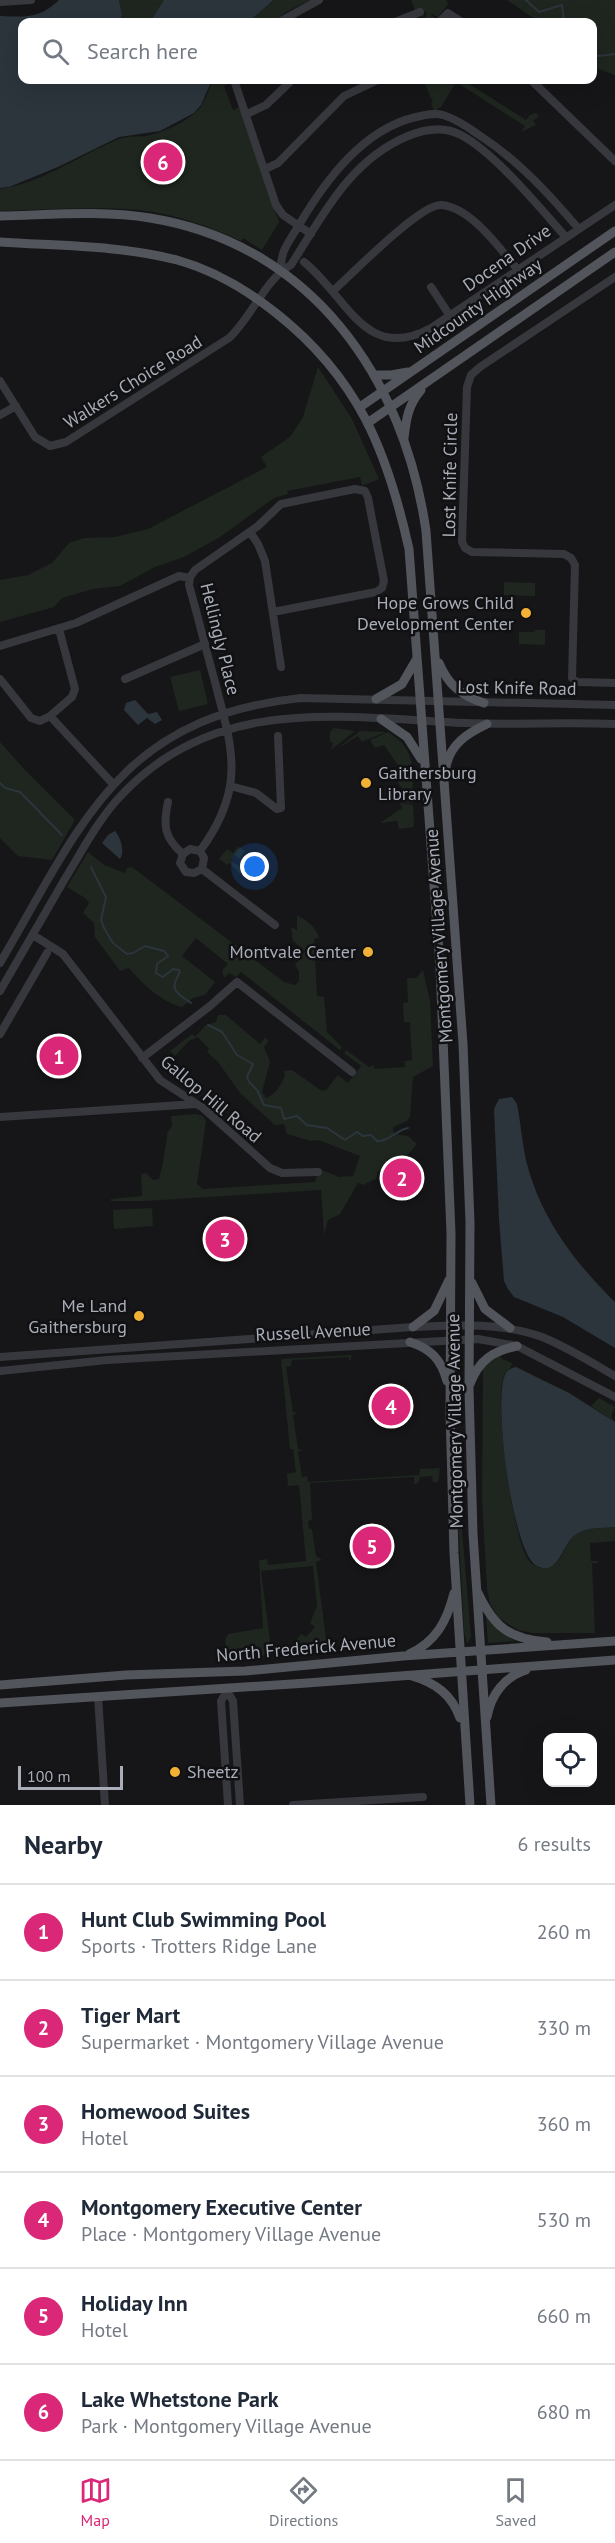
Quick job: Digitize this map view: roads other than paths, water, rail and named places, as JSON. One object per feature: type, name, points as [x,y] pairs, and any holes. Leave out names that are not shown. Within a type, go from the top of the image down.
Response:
[{"type":"main road","name":"Montgomery Village Avenue","points":[[0,216],[124,216],[176,223],[237,244],[281,270],[307,290],[337,320],[375,375],[404,444],[422,504],[436,655],[463,1044],[471,1276],[468,1389],[480,1670],[491,1805]]},
{"type":"main road","name":"Midcounty Highway","points":[[360,407],[615,231]]},
{"type":"main road","name":"Montgomery Village Avenue","points":[[0,242],[107,249],[176,260],[225,279],[259,300],[321,353],[360,407],[369,422],[398,499],[409,549],[440,965],[452,1272],[450,1325],[452,1485],[470,1805]]},
{"type":"main road","name":"Midcounty Highway","points":[[369,422],[615,252]]},
{"type":"main road","points":[[375,375],[414,371]]},
{"type":"main road","points":[[404,444],[406,419],[410,407],[428,381]]},
{"type":"main road","points":[[436,655],[443,673],[453,686],[468,697],[484,703]]},
{"type":"main road","points":[[376,699],[402,684],[411,671],[416,657]]},
{"type":"main road","points":[[381,719],[407,737],[416,748],[425,766]]},
{"type":"main road","points":[[444,778],[447,762],[455,747],[473,730],[487,724]]},
{"type":"main road","points":[[413,1327],[434,1311],[452,1272]]},
{"type":"main road","points":[[471,1276],[474,1290],[485,1309],[510,1328]]},
{"type":"main road","points":[[410,1342],[434,1354],[442,1365],[450,1396]]},
{"type":"main road","points":[[468,1389],[486,1358],[498,1350],[517,1346]]},
{"type":"main road","points":[[452,1485],[472,1484]]},
{"type":"main road","points":[[403,1656],[419,1649],[436,1635],[446,1618],[456,1585]]},
{"type":"main road","points":[[476,1590],[493,1620],[510,1634],[534,1640],[586,1643]]},
{"type":"main road","name":"North Frederick Avenue","points":[[3,1684],[126,1675],[245,1671],[403,1656],[615,1641]]},
{"type":"main road","name":"North Frederick Avenue","points":[[0,1703],[533,1667],[615,1659]]},
{"type":"main road","points":[[484,1728],[488,1709],[499,1688],[512,1675],[533,1667]]},
{"type":"main road","points":[[407,1675],[434,1685],[445,1693],[457,1710],[464,1729]]},
{"type":"street","points":[[0,2],[31,0]]},
{"type":"street","points":[[286,18],[319,0]]},
{"type":"street","points":[[405,18],[420,12]]},
{"type":"street","points":[[443,18],[448,13],[456,18]]},
{"type":"street","points":[[236,84],[276,205],[283,215],[311,234]]},
{"type":"street","points":[[247,114],[266,105],[288,84]]},
{"type":"street","points":[[265,170],[278,163],[344,96],[370,84]]},
{"type":"street","points":[[535,84],[548,94],[615,161]]},
{"type":"street","points":[[565,236],[522,188],[474,144],[460,134],[438,129],[403,138],[364,163],[339,190],[291,265],[281,270],[280,257],[331,177],[365,144],[403,121],[439,113],[466,126],[514,160],[578,228]]},
{"type":"street","points":[[333,291],[419,213],[438,205],[450,207],[475,222],[518,270]]},
{"type":"street","name":"Docena Drive","points":[[304,262],[359,322],[380,337],[391,339],[416,337],[565,236],[615,205]]},
{"type":"street","name":"Walkers Choice Road","points":[[0,381],[38,440],[50,446],[60,445],[220,346],[237,331],[281,270]]},
{"type":"street","name":"Lost Knife Circle","points":[[615,277],[471,375],[467,387],[462,542],[465,548],[472,552],[564,554],[571,558],[575,565],[572,678],[577,682],[615,683]]},
{"type":"street","points":[[431,287],[450,315]]},
{"type":"street","points":[[0,415],[16,406]]},
{"type":"street","name":"Hellingly Place","points":[[200,852],[219,819],[230,786],[231,754],[227,729],[189,578],[195,570],[250,532],[281,504],[359,489],[365,490],[368,495],[384,581],[382,588],[376,592],[273,612]]},
{"type":"street","points":[[250,532],[263,554],[281,668]]},
{"type":"street","points":[[0,646],[59,629],[117,606],[176,577],[189,578]]},
{"type":"street","points":[[0,679],[34,720],[40,721],[50,716],[72,697],[75,689],[59,629]]},
{"type":"street","points":[[125,679],[205,644]]},
{"type":"street","name":"Lost Knife Road","points":[[0,963],[82,824],[113,784],[132,765],[165,741],[192,726],[223,713],[270,701],[301,698],[615,705]]},
{"type":"street","points":[[50,716],[113,784]]},
{"type":"street","name":"Lost Knife Road","points":[[0,991],[92,833],[116,801],[176,750],[227,729],[299,717],[487,724],[615,723]]},
{"type":"street","points":[[230,786],[250,791],[277,808],[281,808],[278,736]]},
{"type":"street","points":[[168,802],[164,821],[166,833],[172,844],[183,854]]},
{"type":"street","points":[[190,849],[200,852],[204,858],[202,868],[194,873],[186,872],[180,862],[183,854],[190,849]]},
{"type":"street","points":[[202,868],[275,925]]},
{"type":"street","name":"Gallop Hill Road","points":[[33,934],[63,954],[166,1086],[197,1103],[270,1168],[288,1174],[318,1172]]},
{"type":"street","points":[[0,1034],[47,953]]},
{"type":"street","points":[[142,1058],[210,1006],[232,984],[237,982],[352,1072]]},
{"type":"street","points":[[0,1117],[197,1103]]},
{"type":"street","name":"Russell Avenue","points":[[0,1357],[413,1327],[469,1325],[510,1328],[556,1343],[615,1376]]},
{"type":"street","name":"Russell Avenue","points":[[0,1371],[117,1359],[468,1339],[499,1341],[517,1346],[615,1397]]},
{"type":"street","points":[[228,1805],[221,1701],[226,1691],[233,1701],[240,1805]]},
{"type":"street","points":[[98,1696],[105,1805]]},
{"type":"street","points":[[293,1805],[423,1797]]},
{"type":"waterway","points":[[526,0],[539,12],[562,5],[564,18]]},
{"type":"waterway","points":[[597,55],[615,54]]},
{"type":"waterway","points":[[0,783],[5,788],[20,792],[62,835]]},
{"type":"waterway","points":[[91,867],[106,897],[101,920],[113,943],[127,954],[145,946],[164,951],[168,956],[157,964],[156,973],[163,977],[173,969],[179,970],[175,990],[191,1003]]},
{"type":"waterway","points":[[208,1025],[222,1032],[237,1055],[253,1064],[247,1077],[249,1082],[257,1090],[264,1105],[281,1108],[284,1119],[297,1116],[307,1125],[327,1128],[345,1140],[357,1132],[363,1136],[371,1135],[377,1141],[381,1141],[408,1128]]},
{"type":"place","name":"Lake Whetstone Park","points":[[163,162]]},
{"type":"place","name":"Hope Grows Child Development Center","points":[[526,613]]},
{"type":"place","name":"Gaithersburg Library","points":[[366,783]]},
{"type":"place","name":"Montvale Center","points":[[368,952]]},
{"type":"place","name":"Hunt Club Swimming Pool","points":[[59,1056]]},
{"type":"place","name":"Tiger Mart","points":[[402,1178]]},
{"type":"place","name":"Homewood Suites","points":[[225,1239]]},
{"type":"place","name":"Me Land Gaithersburg","points":[[139,1316]]},
{"type":"place","name":"Montgomery Executive Center","points":[[391,1406]]},
{"type":"place","name":"Holiday Inn","points":[[372,1546]]},
{"type":"place","name":"Sheetz","points":[[175,1772]]}]
